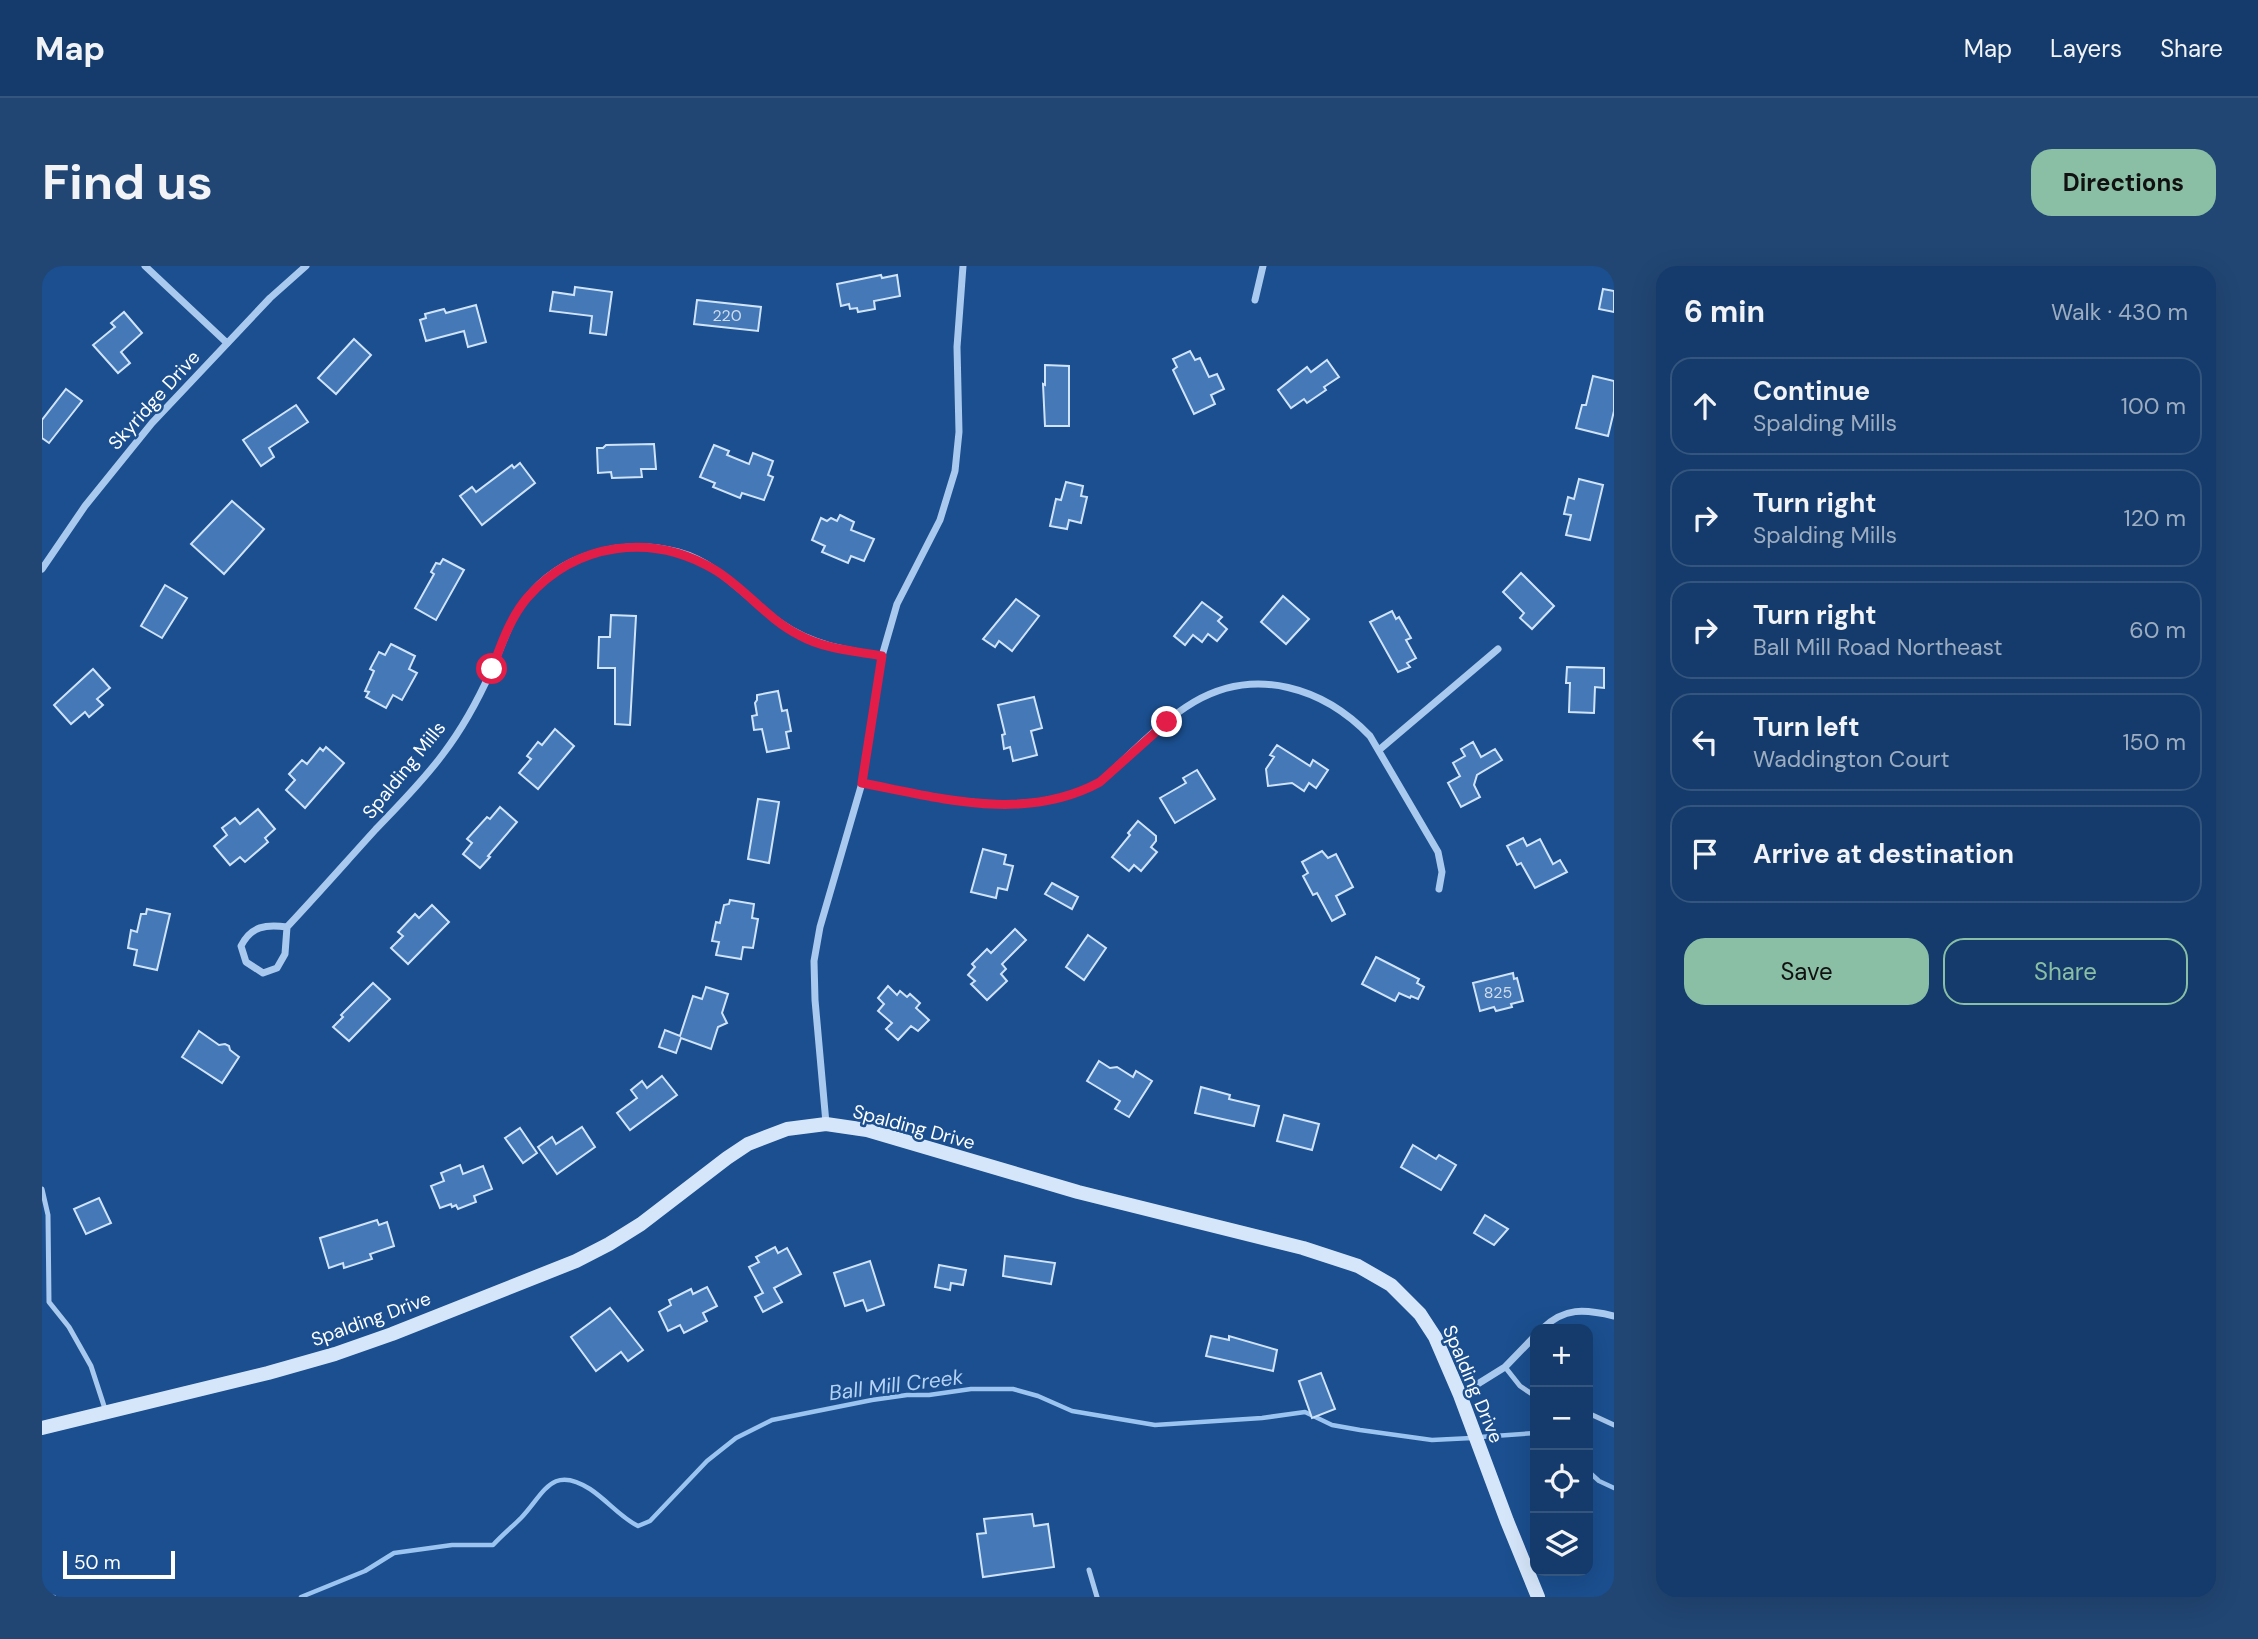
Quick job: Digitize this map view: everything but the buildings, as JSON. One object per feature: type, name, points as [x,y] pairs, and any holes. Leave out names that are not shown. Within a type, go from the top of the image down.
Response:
[{"type":"street","points":[[145,266],[228,343]]},
{"type":"street","name":"Skyridge Drive","points":[[42,569],[122,458],[270,298],[306,266]]},
{"type":"street","points":[[826,1124],[814,961],[820,928],[862,783],[882,656],[897,604],[940,520],[955,471],[959,432],[957,347],[963,266]]},
{"type":"street","points":[[1255,300],[1263,266]]},
{"type":"street","name":"Spalding Mills","points":[[286,927],[414,789],[444,752],[477,701],[509,626],[526,599],[550,575],[580,557],[630,546],[655,547],[681,553],[718,571],[780,624],[800,636],[832,648],[882,656]]},
{"type":"street","points":[[1379,750],[1498,649]]},
{"type":"street","points":[[862,783],[979,804],[1023,804],[1059,797],[1100,782],[1167,722],[1194,702],[1221,690],[1252,684],[1288,686],[1322,698],[1356,722],[1379,750],[1438,852],[1442,873],[1439,889]]},
{"type":"street","points":[[267,925],[286,927],[285,954],[277,968],[263,973],[246,962],[241,947],[246,936],[267,925]]},
{"type":"street","name":"Spalding Drive","points":[[42,1428],[268,1373],[392,1334],[574,1262],[641,1224],[748,1144],[788,1129],[826,1124],[867,1130],[1005,1173],[1303,1248],[1359,1266],[1391,1286],[1420,1314],[1435,1337],[1538,1597]]},
{"type":"street","points":[[1548,1324],[1564,1313],[1577,1310],[1614,1316]]},
{"type":"street","points":[[1460,1395],[1506,1367],[1530,1341]]},
{"type":"lane","points":[[42,1189],[48,1215],[49,1302],[69,1327],[91,1366],[106,1412]]},
{"type":"lane","points":[[1506,1367],[1520,1386],[1530,1393]]},
{"type":"lane","points":[[1593,1415],[1614,1425]]},
{"type":"lane","points":[[1089,1570],[1097,1597]]},
{"type":"waterway","name":"Ball Mill Creek","points":[[301,1597],[365,1571],[394,1553],[452,1545],[493,1545],[543,1492],[557,1481],[577,1482],[590,1489],[638,1526],[650,1521],[707,1461],[736,1438],[772,1420],[907,1395],[971,1389],[1013,1389],[1038,1396],[1072,1411],[1155,1425],[1262,1418],[1305,1412],[1332,1425],[1360,1430],[1432,1440],[1472,1438]]},
{"type":"waterway","name":"Ball Mill Creek","points":[[1480,1437],[1530,1433]]},
{"type":"waterway","name":"Ball Mill Creek","points":[[1593,1476],[1614,1488]]},
{"type":"waterway","name":"Ball Mill Creek","points":[[42,1596],[54,1597]]},
{"type":"route","points":[[492,669],[509,626],[526,599],[550,575],[580,557],[603,550],[630,546],[655,547],[681,553],[718,571],[780,624],[800,636],[832,648],[882,656],[862,783],[979,804],[1023,804],[1059,797],[1100,782],[1167,722]]}]
